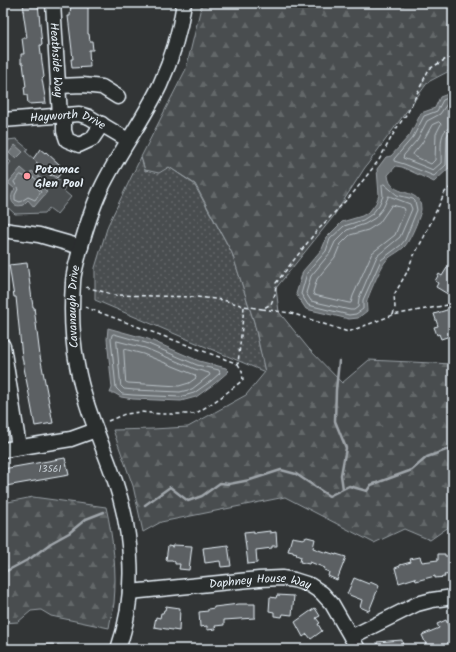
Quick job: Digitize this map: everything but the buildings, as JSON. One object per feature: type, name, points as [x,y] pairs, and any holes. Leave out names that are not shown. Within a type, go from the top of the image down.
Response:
[{"type":"street","name":"Heathside Way","points":[[53,3],[58,86],[64,131],[67,140],[79,145],[92,139],[102,124]]},
{"type":"street","name":"Cavanaugh Drive","points":[[118,649],[127,616],[130,592],[129,554],[124,515],[115,482],[85,397],[77,364],[72,319],[73,281],[88,218],[101,188],[159,86],[168,66],[184,3]]},
{"type":"street","points":[[58,86],[83,85],[102,87],[118,97]]},
{"type":"street","name":"Hayworth Drive","points":[[3,120],[80,114],[102,124],[128,140]]},
{"type":"street","points":[[3,230],[39,235],[81,248]]},
{"type":"street","points":[[3,351],[19,447]]},
{"type":"street","points":[[3,450],[71,439],[96,430]]},
{"type":"street","name":"Daphney House Way","points":[[130,592],[259,579],[282,578],[294,580],[310,585],[322,593],[332,604],[354,643]]},
{"type":"street","points":[[354,643],[417,604],[453,597]]},
{"type":"path","points":[[86,288],[115,295],[197,297],[223,300],[262,309],[271,304],[275,294],[276,283],[315,233],[354,192],[379,160],[396,129],[408,112],[429,69],[453,55]]},
{"type":"path","points":[[393,315],[395,308],[394,295],[407,272],[445,192],[453,185]]},
{"type":"path","points":[[244,306],[291,313],[348,332],[393,315],[453,304]]},
{"type":"path","points":[[108,421],[125,414],[141,412],[190,414],[200,412],[243,380],[242,371],[238,364],[244,306]]},
{"type":"path","points":[[86,308],[238,364]]},
{"type":"green space","points":[[202,3],[453,3],[453,69],[428,82],[364,169],[333,217],[276,288],[279,312],[308,348],[342,383],[369,360],[453,364],[453,524],[430,540],[404,529],[374,543],[285,497],[161,522],[143,532],[133,486],[113,430],[188,427],[246,395],[265,372],[254,322],[232,253],[195,184],[169,167],[159,173],[145,170],[141,157],[186,69]]},
{"type":"green space","name":"Potomac Glen Pool","points":[[16,139],[28,149],[26,152],[57,180],[58,179],[65,185],[64,191],[71,197],[57,214],[49,208],[45,213],[15,214],[3,203],[3,172],[11,162],[3,155],[3,147],[8,140]]},
{"type":"green space","points":[[141,157],[145,171],[169,167],[194,184],[232,253],[254,322],[265,372],[95,300],[95,268],[108,225]]},
{"type":"green space","points":[[33,497],[106,507],[111,531],[115,567],[114,603],[109,628],[51,616],[41,610],[31,611],[18,622],[3,623],[3,503]]},
{"type":"water","points":[[448,94],[453,95],[450,167],[434,182],[402,167],[396,166],[388,175],[390,182],[394,187],[416,197],[420,202],[421,209],[409,240],[402,249],[391,256],[383,265],[368,298],[367,311],[358,318],[349,319],[306,309],[296,294],[303,271],[322,249],[327,237],[342,222],[362,216],[370,211],[376,203],[379,195],[377,169],[386,157],[391,156],[410,135],[421,113],[435,108],[440,97]]},
{"type":"water","points":[[15,145],[23,152],[16,159],[9,153]]},
{"type":"water","points":[[21,168],[29,175],[32,171],[44,181],[40,185],[47,192],[34,207],[28,200],[23,205],[19,206],[12,202],[12,195],[15,189],[8,183]]},
{"type":"water","points":[[108,328],[148,339],[199,361],[226,368],[229,371],[196,397],[181,401],[121,397],[114,393],[110,393],[112,388],[107,339]]},
{"type":"water","points":[[52,644],[74,648],[4,649],[4,648]]},
{"type":"waterway","points":[[339,361],[335,421],[346,448],[341,475],[343,489]]},
{"type":"waterway","points":[[145,505],[170,487],[188,501],[202,496],[220,483],[229,484],[250,480],[281,470],[296,474],[329,496],[349,486],[367,491],[371,485],[412,470],[427,457],[446,450],[453,450]]},
{"type":"waterway","points":[[3,573],[31,558],[51,543],[69,533],[86,519],[104,512]]},
{"type":"place","name":"Potomac Glen Pool","points":[[27,176]]}]
